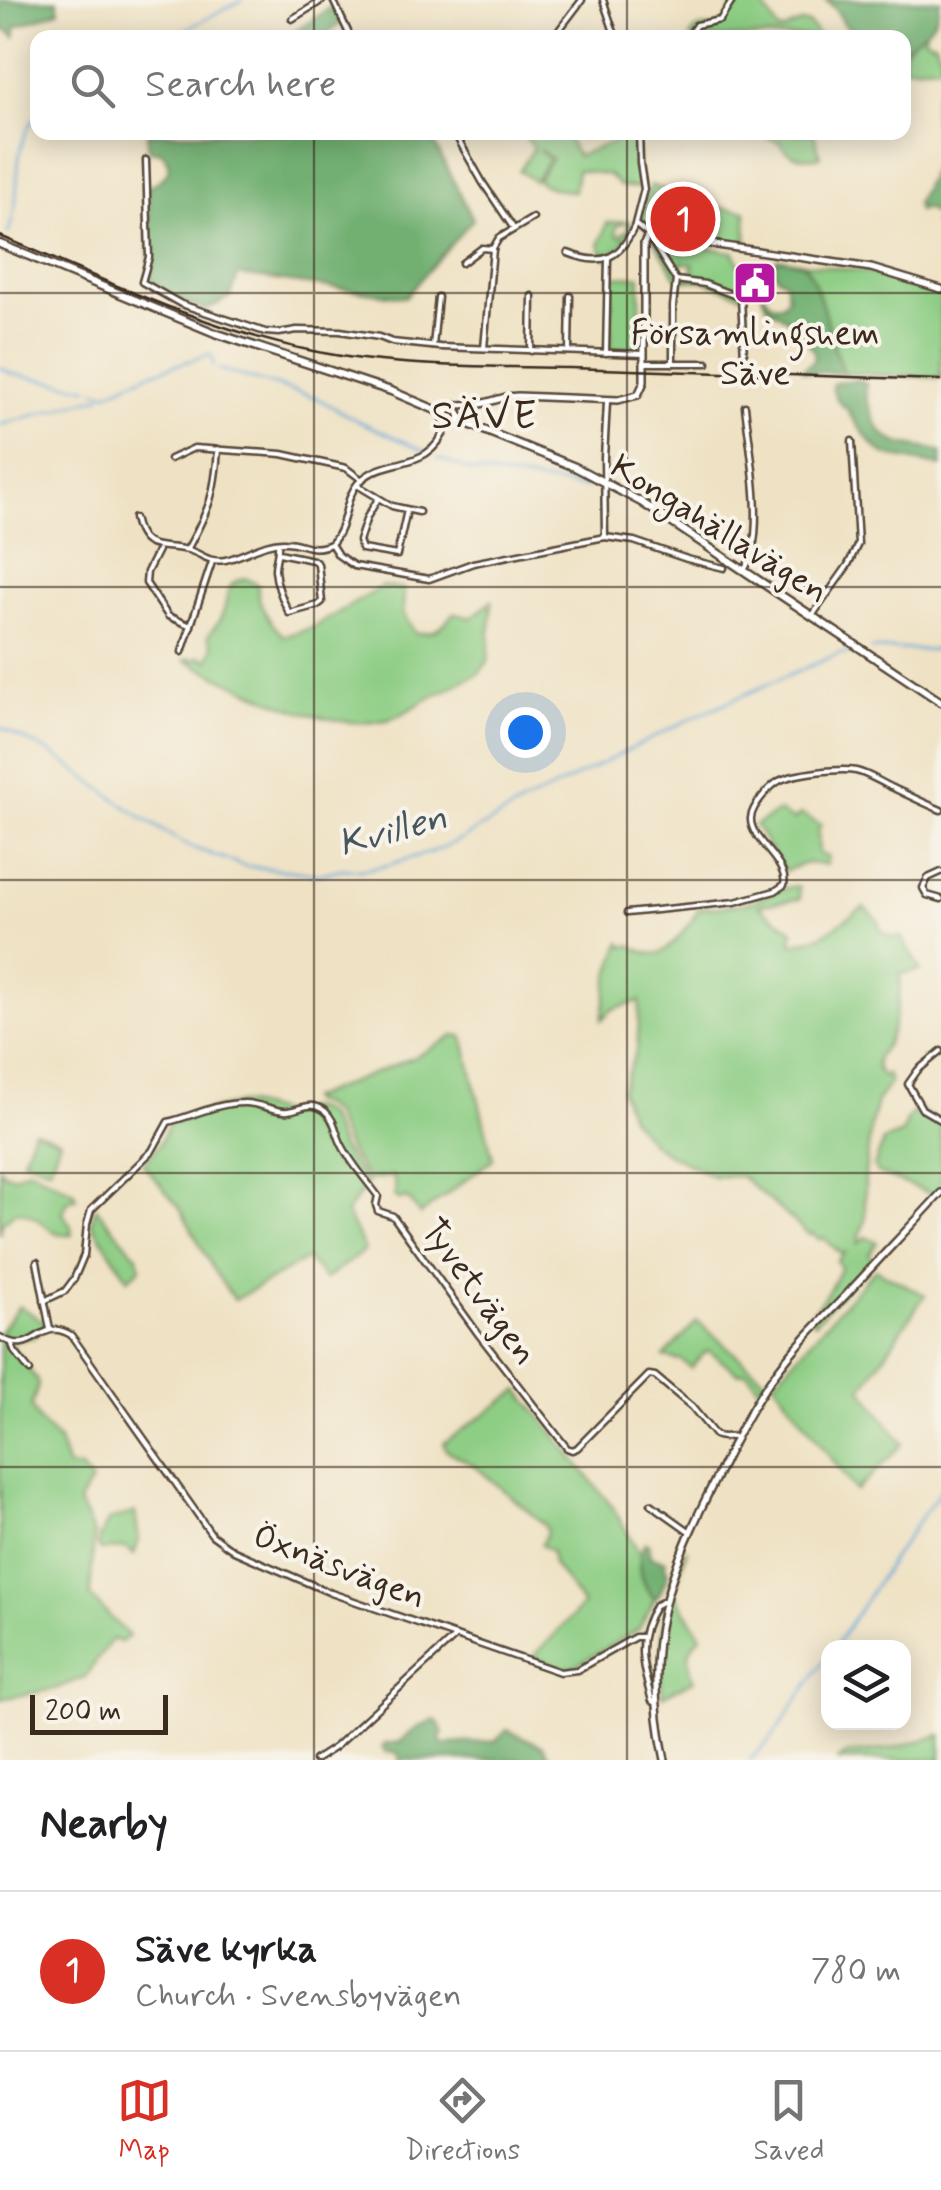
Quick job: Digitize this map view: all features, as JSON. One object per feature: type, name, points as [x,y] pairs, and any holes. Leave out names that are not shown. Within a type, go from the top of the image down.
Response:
[{"type":"main road","points":[[0,244],[215,333],[391,391],[445,414]]},
{"type":"main road","points":[[455,410],[460,420],[448,424],[445,414],[455,410]]},
{"type":"main road","name":"Kongahällavägen","points":[[460,420],[604,482],[656,511],[941,702]]},
{"type":"street","points":[[292,20],[323,0]]},
{"type":"street","points":[[334,0],[347,30]]},
{"type":"street","points":[[560,30],[582,0]]},
{"type":"street","points":[[603,0],[613,30]]},
{"type":"street","points":[[693,30],[720,20],[733,0]]},
{"type":"street","points":[[459,140],[514,228]]},
{"type":"street","points":[[568,252],[600,261],[621,248],[635,224],[644,189],[639,140]]},
{"type":"street","points":[[146,160],[148,257],[142,282],[181,304],[265,332],[340,331],[433,346],[644,354]]},
{"type":"street","points":[[484,349],[493,248],[500,238],[532,218]]},
{"type":"street","points":[[635,224],[648,235],[676,280],[673,363]]},
{"type":"street","points":[[648,235],[660,232],[691,241],[871,268],[941,289]]},
{"type":"street","points":[[455,410],[458,405],[506,397],[626,399],[640,393],[644,382],[644,247],[648,235]]},
{"type":"street","points":[[462,263],[482,248],[493,248]]},
{"type":"street","points":[[606,354],[608,258]]},
{"type":"street","points":[[676,280],[705,284],[741,298],[744,357],[748,363]]},
{"type":"street","points":[[531,350],[532,296]]},
{"type":"street","points":[[569,352],[570,296]]},
{"type":"street","points":[[433,346],[438,297]]},
{"type":"street","points":[[644,363],[707,363]]},
{"type":"street","points":[[604,537],[608,399]]},
{"type":"street","points":[[744,570],[752,557],[756,527],[745,406]]},
{"type":"street","points":[[134,518],[140,536],[159,548],[188,550],[212,562],[278,543],[310,548],[331,544],[340,532],[357,485],[382,469],[426,455],[438,444],[448,424]]},
{"type":"street","points":[[812,616],[858,544],[852,442]]},
{"type":"street","points":[[170,459],[190,449],[283,454],[346,468],[362,480]]},
{"type":"street","points":[[188,550],[210,505],[218,449]]},
{"type":"street","points":[[357,485],[392,506],[419,512]]},
{"type":"street","points":[[378,499],[359,541],[362,549],[397,555],[407,510]]},
{"type":"street","points":[[331,544],[338,555],[354,566],[428,578],[472,563],[604,537],[634,541],[724,568]]},
{"type":"street","points":[[278,543],[275,574],[289,613],[322,602],[318,564],[279,554]]},
{"type":"street","points":[[159,548],[146,583],[168,616],[190,626]]},
{"type":"street","points":[[182,652],[212,562]]},
{"type":"street","points":[[627,913],[736,902],[784,886],[784,876],[751,818],[768,792],[784,779],[850,770],[941,810]]},
{"type":"street","points":[[941,872],[928,878],[923,888],[925,894],[941,900]]},
{"type":"street","points":[[941,1050],[908,1084],[922,1109],[941,1120]]},
{"type":"street","name":"Tyvetvägen","points":[[44,1301],[64,1292],[74,1279],[84,1255],[93,1208],[152,1151],[168,1122],[235,1103],[260,1104],[286,1112],[305,1105],[316,1106],[329,1115],[342,1145],[378,1195],[378,1211],[393,1216],[404,1228],[479,1335],[567,1448],[577,1448],[650,1374],[692,1407],[715,1435],[736,1438]]},
{"type":"street","points":[[665,1760],[656,1702],[656,1647],[664,1601],[689,1532],[763,1391],[788,1358],[941,1193]]},
{"type":"street","points":[[0,1337],[12,1344],[28,1343],[50,1329],[37,1262]]},
{"type":"street","name":"Öxnäsvägen","points":[[50,1329],[64,1331],[74,1338],[100,1380],[221,1543],[331,1594],[564,1672],[577,1670],[641,1637]]},
{"type":"street","points":[[12,1344],[30,1371]]},
{"type":"street","points":[[652,1504],[689,1532]]},
{"type":"street","points":[[656,1702],[652,1701],[644,1672],[641,1637],[656,1605],[664,1601]]},
{"type":"street","points":[[315,1760],[335,1747],[456,1636]]},
{"type":"green space","points":[[0,0],[57,0],[59,11],[15,27],[15,37],[3,28],[0,33]]},
{"type":"green space","points":[[737,0],[760,0],[779,30],[697,30],[722,24]]},
{"type":"green space","points":[[826,0],[941,0],[932,23],[911,42],[911,30],[847,28]]},
{"type":"green space","points":[[334,5],[342,22],[332,30],[298,30]]},
{"type":"green space","points":[[801,23],[814,30],[785,30]]},
{"type":"green space","points":[[926,32],[924,38],[936,43],[941,65],[911,67],[911,42]]},
{"type":"green space","points":[[941,85],[941,234],[934,223],[938,217],[925,208],[918,211],[916,203],[935,163],[934,103]]},
{"type":"green space","points":[[148,140],[433,140],[473,219],[405,297],[238,275],[231,296],[207,310],[168,294],[150,277],[148,187],[164,177],[169,168],[160,151],[149,151]]},
{"type":"green space","points":[[528,140],[568,140],[577,156],[618,140],[636,140],[639,188],[620,186],[609,175],[577,170],[574,191],[550,187],[537,180],[552,158],[539,150],[549,159],[534,181],[519,171],[534,148]]},
{"type":"green space","points":[[774,140],[816,140],[820,157],[797,156]]},
{"type":"green space","points":[[651,185],[704,205],[746,211],[747,246],[692,237],[642,220],[638,217]]},
{"type":"green space","points":[[626,221],[616,227],[617,235],[622,237],[629,230],[628,221],[631,223],[630,229],[626,239],[606,258],[599,245],[607,223]]},
{"type":"green space","points":[[659,235],[734,252],[743,273],[745,294],[704,281],[684,280],[684,276],[692,277],[693,264],[682,262],[677,278],[653,238]]},
{"type":"green space","points":[[777,258],[803,263],[811,275],[845,373],[802,370],[813,361],[815,353],[799,329],[767,304],[762,292],[773,305],[782,304],[788,297],[785,281],[774,272]]},
{"type":"green space","points":[[803,263],[880,274],[941,294],[941,378],[845,373],[810,272]]},
{"type":"green space","points":[[640,276],[640,350],[611,350],[611,277]]},
{"type":"green space","points":[[837,382],[866,383],[869,406],[884,435],[900,444],[941,452],[941,467],[888,455],[873,445],[833,389]]},
{"type":"green space","points":[[245,578],[258,585],[265,613],[284,636],[312,628],[383,586],[404,589],[403,614],[415,633],[437,629],[453,613],[471,618],[492,601],[488,662],[478,674],[396,717],[372,722],[346,721],[288,707],[185,660],[200,656],[208,661],[213,646],[208,636],[222,616],[230,587]]},
{"type":"green space","points":[[779,812],[794,820],[801,814],[821,825],[819,854],[828,857],[826,865],[807,863],[784,871],[755,825]]},
{"type":"green space","points":[[798,886],[800,899],[759,905],[793,931],[793,944],[821,936],[864,907],[879,921],[880,929],[890,937],[901,937],[921,970],[900,974],[893,1026],[876,1062],[879,1072],[883,1077],[887,1074],[890,1082],[877,1102],[871,1125],[865,1220],[858,1243],[866,1237],[877,1242],[869,1255],[873,1260],[814,1323],[810,1316],[831,1287],[841,1267],[837,1261],[844,1253],[823,1237],[820,1240],[812,1233],[809,1235],[741,1176],[713,1176],[651,1142],[630,1117],[621,1090],[637,1049],[640,1001],[613,1009],[602,1019],[609,977],[621,942],[624,947],[631,945],[658,953],[677,939],[699,908],[750,902]]},
{"type":"green space","points":[[454,1036],[463,1036],[493,1159],[420,1215],[410,1201],[394,1196],[393,1176],[368,1180],[349,1152],[332,1113],[309,1099],[417,1056]]},
{"type":"green space","points":[[237,1104],[287,1114],[307,1108],[327,1116],[341,1148],[367,1185],[346,1213],[365,1250],[325,1279],[307,1259],[234,1300],[180,1208],[143,1164],[159,1145],[169,1124]]},
{"type":"green space","points":[[918,1107],[941,1122],[941,1188],[934,1195],[877,1173],[874,1167],[883,1141],[902,1134]]},
{"type":"green space","points":[[34,1130],[60,1140],[50,1168],[23,1159]]},
{"type":"green space","points":[[0,1168],[14,1176],[29,1169],[74,1192],[76,1198],[67,1202],[63,1213],[72,1235],[55,1232],[32,1216],[16,1211],[2,1223],[0,1235]]},
{"type":"green space","points":[[96,1208],[137,1256],[141,1267],[128,1279],[91,1223]]},
{"type":"green space","points":[[875,1269],[925,1295],[862,1389],[903,1444],[856,1491],[774,1382]]},
{"type":"green space","points":[[19,1306],[46,1325],[34,1337],[12,1341],[0,1332]]},
{"type":"green space","points":[[697,1321],[766,1380],[761,1388],[746,1372],[738,1373],[709,1351],[691,1368],[681,1360],[664,1357]]},
{"type":"green space","points":[[0,1339],[13,1348],[37,1380],[31,1406],[59,1441],[67,1465],[80,1468],[91,1481],[79,1503],[94,1534],[90,1596],[129,1636],[121,1642],[112,1639],[85,1677],[55,1689],[0,1699]]},
{"type":"green space","points":[[519,1390],[613,1508],[641,1556],[642,1580],[655,1599],[639,1629],[573,1667],[563,1668],[533,1657],[583,1605],[553,1564],[551,1551],[541,1545],[547,1532],[545,1525],[475,1466],[446,1450],[444,1443]]},
{"type":"green space","points":[[135,1512],[139,1540],[134,1555],[127,1548],[101,1550],[99,1538],[109,1520]]},
{"type":"green space","points":[[644,1543],[648,1543],[650,1557],[666,1561],[668,1573],[655,1599],[640,1573]]},
{"type":"green space","points":[[687,1549],[674,1593],[701,1636],[689,1656],[694,1680],[662,1696],[667,1601]]},
{"type":"green space","points":[[434,1720],[443,1732],[441,1743],[496,1741],[507,1730],[543,1746],[552,1760],[399,1760],[397,1753],[382,1748],[400,1742],[419,1726]]},
{"type":"green space","points":[[941,1735],[941,1760],[837,1760],[848,1754],[889,1749]]},
{"type":"waterway","points":[[185,30],[243,0]]},
{"type":"waterway","points":[[8,233],[19,156],[30,126]]},
{"type":"waterway","points":[[95,390],[107,393],[148,374],[211,354],[214,367]]},
{"type":"waterway","points":[[0,367],[12,374],[88,388]]},
{"type":"waterway","points":[[219,369],[317,398],[425,451]]},
{"type":"waterway","points":[[0,425],[102,396]]},
{"type":"waterway","points":[[438,458],[473,472],[586,488]]},
{"type":"waterway","name":"Kvillen","points":[[871,649],[941,650]]},
{"type":"waterway","name":"Kvillen","points":[[0,727],[53,754],[135,813],[196,849],[245,866],[320,874],[384,866],[437,850],[698,715],[838,654],[854,652]]},
{"type":"waterway","points":[[839,1640],[941,1490]]},
{"type":"waterway","points":[[750,1760],[771,1739],[821,1665]]},
{"type":"railway","points":[[0,236],[232,330],[344,357],[441,365],[941,380]]},
{"type":"place","name":"Säve kyrka","points":[[683,219]]},
{"type":"place","name":"Församlingshem Säve","points":[[755,283]]},
{"type":"district","name":"SÄVE","points":[[485,414]]}]
